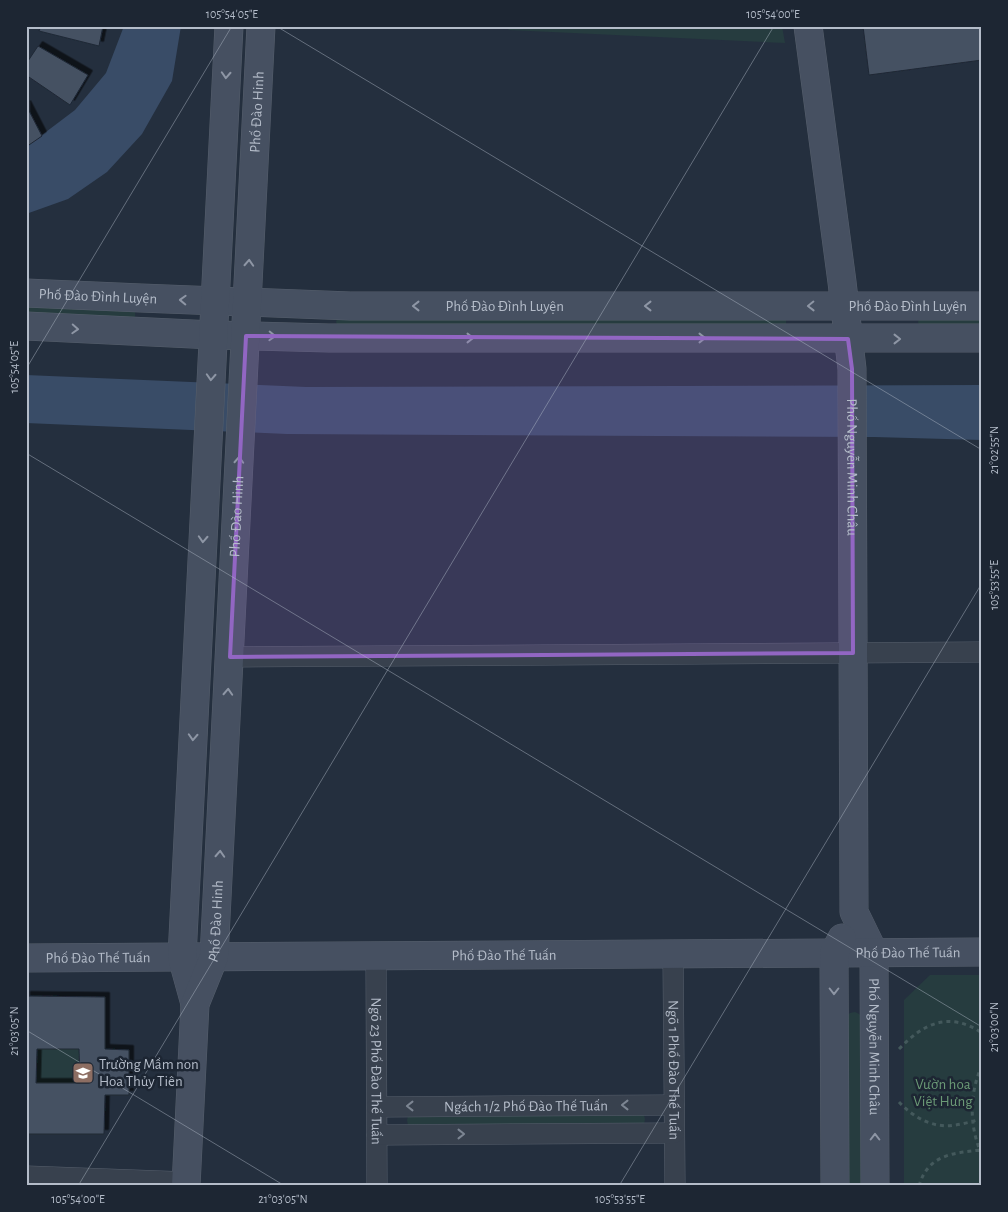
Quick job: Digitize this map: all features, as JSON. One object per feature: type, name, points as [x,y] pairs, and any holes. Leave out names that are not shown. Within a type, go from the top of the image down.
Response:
[{"type":"street","name":"Phố Đào Hinh","points":[[186,1184],[195,1004],[182,957],[229,26]]},
{"type":"street","name":"Phố Đào Hinh","points":[[195,1004],[214,957],[261,26]]},
{"type":"street","name":"Phố Nguyễn Minh Châu","points":[[808,26],[852,369],[854,912],[874,953],[875,1186]]},
{"type":"street","name":"Phố Đào Đình Luyện","points":[[26,293],[350,306],[982,306]]},
{"type":"street","points":[[26,326],[213,335],[329,338],[982,338]]},
{"type":"street","points":[[230,657],[982,652]]},
{"type":"street","name":"Phố Nguyễn Minh Châu","points":[[835,1186],[834,953],[854,912]]},
{"type":"street","name":"Phố Đào Thế Tuấn","points":[[26,958],[982,952]]},
{"type":"street","name":"Ngõ 1 Phố Đào Thế Tuấn","points":[[673,954],[675,1186]]},
{"type":"street","name":"Ngõ 23 Phố Đào Thế Tuấn","points":[[376,956],[377,1186]]},
{"type":"street","name":"Ngách 1/2 Phố Đào Thế Tuấn","points":[[377,1107],[674,1105]]},
{"type":"street","name":"Ngách 1/2 Phố Đào Thế Tuấn","points":[[377,1134],[674,1133]]},
{"type":"street","points":[[26,1176],[186,1184]]},
{"type":"path","points":[[895,1053],[920,1030],[942,1022],[965,1023],[982,1033]]},
{"type":"path","points":[[982,1065],[972,1104],[975,1135],[982,1155]]},
{"type":"path","points":[[895,1098],[910,1112],[922,1120],[935,1125],[954,1126],[982,1119]]},
{"type":"path","points":[[919,1186],[928,1167],[940,1158],[957,1153],[981,1150]]},
{"type":"highlighted area","points":[[246,336],[848,339],[852,369],[853,653],[230,657]]},
{"type":"green space","points":[[505,26],[782,26],[785,43],[509,30]]},
{"type":"green space","points":[[26,302],[133,309],[135,316],[133,320],[26,316]]},
{"type":"green space","points":[[982,315],[982,329],[919,325],[918,322],[919,319]]},
{"type":"green space","points":[[337,319],[786,319],[786,325],[338,326]]},
{"type":"green space","name":"Vườn hoa Việt Hưng","points":[[930,975],[982,975],[982,1186],[904,1186],[904,1000]]},
{"type":"green space","points":[[855,1012],[863,1017],[866,1186],[844,1186],[846,1016]]},
{"type":"green space","points":[[37,1049],[79,1049],[80,1083],[36,1083]]},
{"type":"green space","points":[[644,1115],[644,1124],[408,1125],[407,1120],[408,1116]]},
{"type":"water","points":[[124,26],[181,26],[172,81],[142,134],[107,172],[68,199],[26,214],[26,147],[75,110],[106,73]]},
{"type":"water","points":[[26,375],[306,387],[982,385],[982,440],[874,437],[287,434],[26,423]]},
{"type":"building","points":[[41,26],[103,26],[99,46],[39,31]]},
{"type":"building","points":[[863,26],[982,26],[982,60],[869,75]]},
{"type":"building","points":[[38,46],[88,75],[70,105],[26,75],[26,64]]},
{"type":"building","points":[[26,105],[42,136],[26,147]]},
{"type":"building","points":[[26,996],[105,997],[105,1049],[129,1050],[129,1095],[105,1095],[104,1134],[26,1134]],"holes":[[[37,1049],[79,1049],[80,1083],[36,1083]]]},
{"type":"place","name":"Trường Mầm non Hoa Thủy Tiên","points":[[83,1073]]}]
